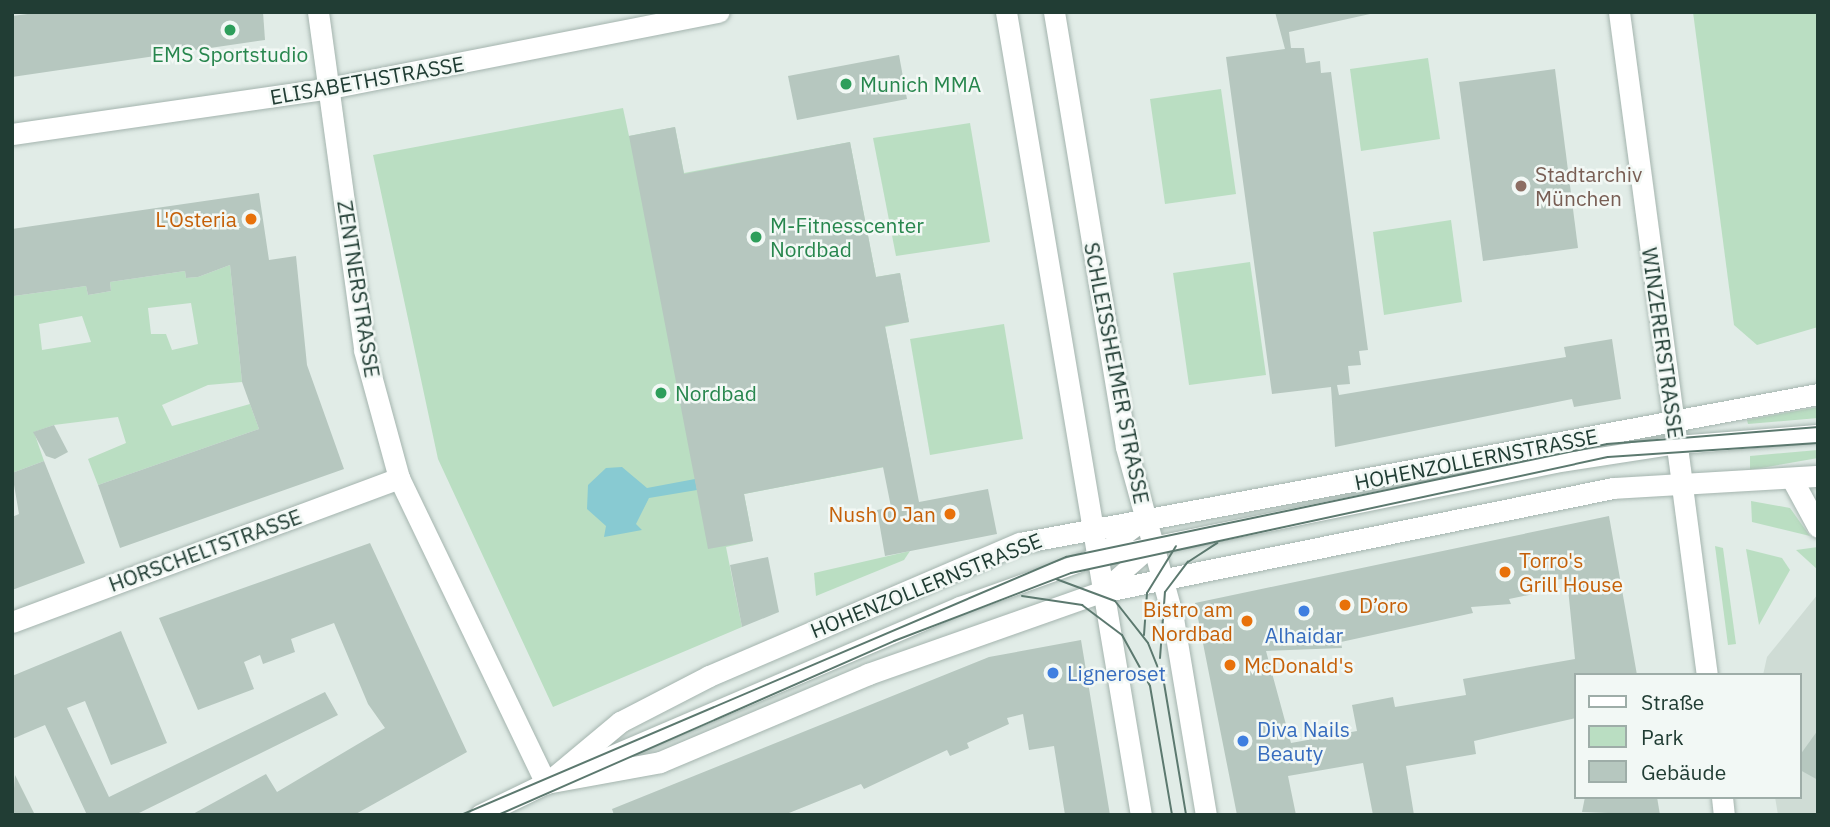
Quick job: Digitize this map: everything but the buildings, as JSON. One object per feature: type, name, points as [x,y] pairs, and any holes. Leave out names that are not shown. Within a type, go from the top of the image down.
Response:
[{"type":"street","name":"ZENTNERSTRASSE","points":[[318,12],[326,89],[364,350],[399,478],[546,783]]},
{"type":"street","name":"ELISABETHSTRASSE","points":[[12,134],[326,89],[719,12]]},
{"type":"street","points":[[1006,12],[1088,528],[1141,815]]},
{"type":"street","name":"SCHLEISSHEIMER STRASSE","points":[[1054,12],[1124,434],[1145,521],[1164,580],[1206,815]]},
{"type":"street","name":"WINZERERSTRASSE","points":[[1619,12],[1707,673]]},
{"type":"street","name":"HOHENZOLLERNSTRASSE","points":[[480,815],[546,783],[620,722],[709,676],[1020,544],[1088,528],[1145,521],[1818,394]]},
{"type":"street","name":"HOHENZOLLERNSTRASSE","points":[[546,783],[660,762],[868,674],[1101,592],[1613,488],[1793,481],[1818,476]]},
{"type":"street","name":"HORSCHELTSTRASSE","points":[[12,622],[399,478]]},
{"type":"street","points":[[1793,481],[1818,527]]},
{"type":"lane","points":[[1631,429],[1677,445]]},
{"type":"lane","points":[[546,783],[972,601],[1094,558],[1677,445],[1818,434]]},
{"type":"lane","points":[[1094,558],[1145,521]]},
{"type":"lane","points":[[1101,592],[1153,546]]},
{"type":"shaded area","points":[[1818,594],[1818,815],[1778,815],[1775,799],[1802,799],[1802,673],[1763,673],[1767,657]]},
{"type":"green space","points":[[1693,12],[1818,12],[1818,327],[1757,345],[1734,325]]},
{"type":"green space","points":[[1428,58],[1440,139],[1361,151],[1350,69]]},
{"type":"green space","points":[[1221,89],[1236,194],[1165,204],[1150,99]]},
{"type":"green space","name":"Nordbad","points":[[623,108],[629,136],[675,127],[684,173],[850,142],[876,277],[900,273],[909,322],[885,327],[911,462],[744,494],[753,541],[726,547],[742,627],[553,707],[438,459],[373,155]]},
{"type":"green space","points":[[970,123],[990,242],[896,256],[873,138]]},
{"type":"green space","points":[[1451,220],[1462,302],[1384,315],[1373,232]]},
{"type":"green space","points":[[1250,262],[1266,375],[1189,385],[1173,273]]},
{"type":"green space","points":[[230,265],[242,382],[208,385],[162,405],[172,426],[250,404],[259,429],[98,485],[88,459],[126,443],[118,417],[54,425],[34,432],[44,461],[12,473],[14,296],[86,286],[88,295],[111,291],[110,282],[185,271],[186,278],[198,277]],"holes":[[[191,303],[198,344],[172,350],[166,334],[151,334],[148,308]],[[82,316],[91,342],[42,350],[39,324]]]},
{"type":"green space","points":[[1004,324],[1023,439],[930,455],[910,339]]},
{"type":"green space","points":[[1818,407],[1818,418],[1748,424],[1747,420]]},
{"type":"green space","points":[[1818,450],[1818,458],[1750,470],[1750,456]]},
{"type":"green space","points":[[1751,501],[1790,508],[1810,536],[1752,522]]},
{"type":"green space","points":[[1715,546],[1723,548],[1736,644],[1728,645]]},
{"type":"green space","points":[[1818,547],[1818,570],[1796,550]]},
{"type":"green space","points":[[1746,549],[1782,558],[1790,570],[1759,625]]},
{"type":"green space","points":[[910,551],[904,560],[816,596],[814,573]]},
{"type":"water","points":[[622,467],[647,488],[695,479],[697,490],[649,498],[636,524],[642,530],[604,537],[606,526],[587,509],[588,485],[606,468]]},
{"type":"tram line","points":[[461,815],[1066,557],[1607,444],[1818,427]]},
{"type":"tram line","points":[[498,815],[894,641],[1071,573],[1608,457],[1818,443]]},
{"type":"tram line","points":[[1160,658],[1165,592],[1188,562],[1217,543]]},
{"type":"tram line","points":[[1144,635],[1147,593],[1176,546]]},
{"type":"tram line","points":[[1056,579],[1115,601],[1148,643],[1164,683],[1186,815]]},
{"type":"tram line","points":[[1022,596],[1082,605],[1122,635],[1150,686],[1172,815]]},
{"type":"place","name":"EMS Sportstudio","points":[[230,30]]},
{"type":"place","name":"Munich MMA","points":[[846,84]]},
{"type":"place","name":"Stadtarchiv München","points":[[1521,186]]},
{"type":"place","name":"L'Osteria","points":[[251,219]]},
{"type":"place","name":"M-Fitnesscenter Nordbad","points":[[756,237]]},
{"type":"place","name":"Nordbad","points":[[661,393]]},
{"type":"place","name":"Nush O Jan","points":[[950,514]]},
{"type":"place","name":"Torro's Grill House","points":[[1505,572]]},
{"type":"place","name":"D’oro","points":[[1345,605]]},
{"type":"place","name":"Alhaidar","points":[[1304,611]]},
{"type":"place","name":"Bistro am Nordbad","points":[[1247,621]]},
{"type":"place","name":"McDonald's","points":[[1230,665]]},
{"type":"place","name":"Ligneroset","points":[[1053,673]]},
{"type":"place","name":"Diva Nails Beauty","points":[[1243,741]]}]
